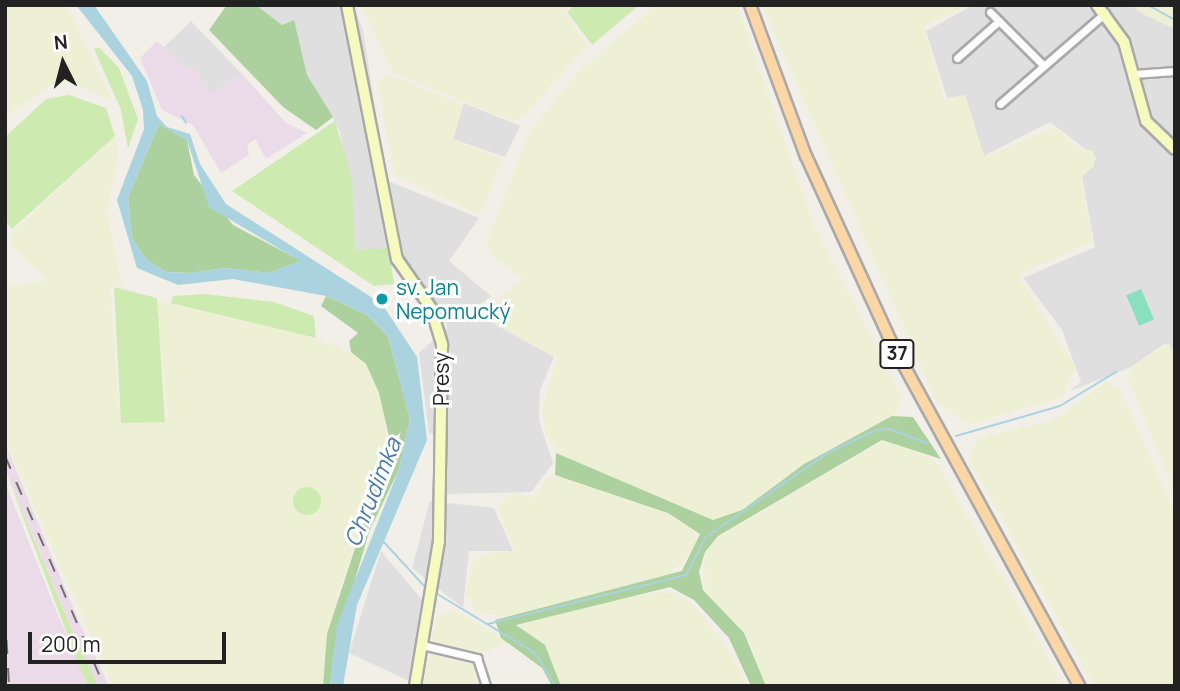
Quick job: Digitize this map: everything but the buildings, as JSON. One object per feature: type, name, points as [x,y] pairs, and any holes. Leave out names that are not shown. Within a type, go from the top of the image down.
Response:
[{"type":"main road","name":"37","points":[[750,5],[806,156],[891,342],[1079,686]]},
{"type":"street","name":"Presy","points":[[347,5],[397,260],[430,308],[442,345],[439,541],[415,686]]},
{"type":"street","points":[[1000,104],[1044,66],[1101,9],[1124,42],[1148,126],[1175,149]]},
{"type":"street","points":[[990,12],[1044,66]]},
{"type":"street","points":[[957,58],[999,21]]},
{"type":"street","points":[[1132,74],[1175,71]]},
{"type":"street","points":[[422,645],[477,658],[486,686]]},
{"type":"shaded area","points":[[256,5],[353,5],[363,30],[386,180],[479,218],[449,261],[491,296],[471,311],[554,357],[540,390],[539,420],[553,463],[531,492],[447,494],[447,434],[429,434],[419,353],[447,328],[445,314],[399,251],[355,251],[340,131],[307,75],[293,20],[282,25]]},
{"type":"shaded area","points":[[973,5],[1131,5],[1175,29],[1175,351],[1164,344],[1131,367],[1070,391],[1081,382],[1062,330],[1023,278],[1095,247],[1082,177],[1097,158],[1050,122],[984,156],[965,95],[947,98],[926,31]]},
{"type":"shaded area","points":[[191,21],[242,74],[211,94],[194,67],[186,68],[163,48]]},
{"type":"shaded area","points":[[157,41],[186,68],[194,67],[211,94],[242,74],[286,123],[307,133],[266,159],[255,139],[247,145],[249,155],[221,173],[193,125],[162,110],[140,58]]},
{"type":"shaded area","points":[[464,103],[520,126],[505,157],[453,139]]},
{"type":"shaded area","points":[[5,443],[77,617],[109,686],[98,686],[68,621],[5,468]]},
{"type":"shaded area","points":[[5,482],[52,601],[88,686],[5,686]]},
{"type":"shaded area","points":[[430,501],[494,508],[513,551],[469,551],[463,608],[412,568]]},
{"type":"shaded area","points":[[381,551],[424,602],[409,681],[349,653]]},
{"type":"green space","points":[[5,5],[67,5],[112,100],[60,79],[5,117]]},
{"type":"green space","points":[[227,5],[256,5],[282,25],[294,20],[307,75],[333,117],[316,130],[283,107],[209,30]]},
{"type":"green space","points":[[361,5],[573,5],[565,12],[587,46],[525,115],[512,121],[392,72]]},
{"type":"green space","points":[[575,5],[639,5],[592,45],[567,12]]},
{"type":"green space","points":[[656,5],[737,5],[815,227],[901,395],[898,413],[804,463],[742,510],[713,520],[562,459],[545,433],[542,409],[557,358],[494,323],[487,310],[522,279],[490,252],[487,241],[529,132],[578,72]]},
{"type":"green space","points":[[762,5],[970,5],[924,26],[944,99],[965,95],[984,157],[1055,127],[1077,147],[1094,151],[1094,166],[1081,177],[1092,242],[1018,275],[1076,367],[1062,398],[969,424],[936,401]]},
{"type":"green space","points":[[1131,5],[1175,5],[1175,29],[1143,14]]},
{"type":"green space","points":[[99,47],[119,68],[138,119],[128,149],[121,110],[94,49]]},
{"type":"green space","points":[[387,74],[463,105],[453,140],[502,158],[483,211],[474,213],[394,174],[378,83]]},
{"type":"green space","points":[[69,95],[106,108],[115,136],[12,229],[5,220],[5,137],[46,99]]},
{"type":"green space","points":[[335,121],[352,179],[355,250],[389,248],[394,284],[374,286],[232,191]]},
{"type":"green space","points":[[159,124],[187,140],[194,175],[233,225],[301,261],[268,273],[225,268],[190,273],[166,272],[148,261],[132,239],[128,197]]},
{"type":"green space","points":[[115,136],[119,151],[107,210],[122,285],[110,287],[120,423],[168,417],[156,300],[283,328],[351,352],[366,364],[384,405],[387,462],[338,593],[323,686],[113,686],[5,441],[5,287],[47,281],[11,245],[9,235]]},
{"type":"green space","points":[[114,287],[157,298],[165,422],[121,423]]},
{"type":"green space","points":[[1141,289],[1154,319],[1139,326],[1126,295]]},
{"type":"green space","points":[[205,294],[274,302],[314,316],[316,338],[171,303],[173,296]]},
{"type":"green space","points":[[326,296],[367,315],[388,336],[410,419],[399,469],[369,532],[334,651],[330,686],[323,686],[327,634],[390,441],[379,393],[366,364],[351,352],[349,341],[358,333],[321,306]]},
{"type":"green space","points":[[1169,343],[1175,356],[1175,495],[1128,379],[1132,366]]},
{"type":"green space","points":[[1106,381],[1121,391],[1175,512],[1175,686],[1094,686],[969,459],[976,439],[1056,419]]},
{"type":"green space","points":[[892,416],[913,417],[941,459],[882,440],[718,536],[705,552],[699,572],[703,590],[744,633],[766,686],[751,686],[729,638],[694,600],[670,587],[516,625],[545,645],[561,686],[552,686],[542,668],[501,638],[495,620],[682,571],[700,534],[668,513],[555,475],[556,453],[713,520],[742,510],[804,464]]},
{"type":"green space","points":[[888,438],[937,462],[1064,686],[766,686],[750,641],[704,589],[705,552],[719,536]]},
{"type":"green space","points":[[5,469],[98,686],[88,686],[78,663]]},
{"type":"green space","points":[[548,476],[584,480],[668,513],[693,530],[697,540],[689,557],[670,574],[506,617],[474,611],[466,593],[472,562],[487,553],[515,551],[499,513],[501,501],[513,493],[534,498]]},
{"type":"green space","points":[[307,487],[317,491],[321,501],[317,511],[307,515],[297,511],[293,501],[297,491]]},
{"type":"green space","points":[[657,592],[677,593],[696,608],[732,655],[746,686],[561,686],[545,645],[515,628],[548,614]]},
{"type":"green space","points":[[452,609],[508,643],[480,653],[432,642],[436,617]]},
{"type":"green space","points":[[435,655],[472,665],[478,686],[423,686],[428,658]]},
{"type":"water","points":[[76,5],[94,5],[147,81],[157,116],[167,127],[190,134],[200,164],[226,204],[382,304],[417,357],[427,440],[357,605],[343,686],[330,686],[337,625],[399,469],[410,419],[388,336],[367,315],[326,296],[233,279],[178,285],[137,268],[117,200],[144,129],[143,110],[132,76]],"holes":[[[159,124],[187,140],[209,207],[300,261],[268,273],[225,268],[190,273],[166,272],[148,261],[132,239],[128,197]]]},
{"type":"waterway","points":[[1148,5],[1175,20]]},
{"type":"waterway","points":[[182,116],[186,123]]},
{"type":"waterway","points":[[956,436],[1060,406],[1116,372]]},
{"type":"waterway","points":[[488,624],[686,575],[706,537],[826,454],[871,432],[887,428],[926,443]]},
{"type":"waterway","points":[[381,539],[427,589]]},
{"type":"waterway","points":[[439,595],[535,653],[556,686]]},
{"type":"railway","points":[[5,456],[104,686]]},
{"type":"railway","points":[[5,612],[9,686]]},
{"type":"place","name":"sv. Jan Nepomucký","points":[[382,299]]},
{"type":"water label","name":"Chrudimka","points":[[372,492]]}]
